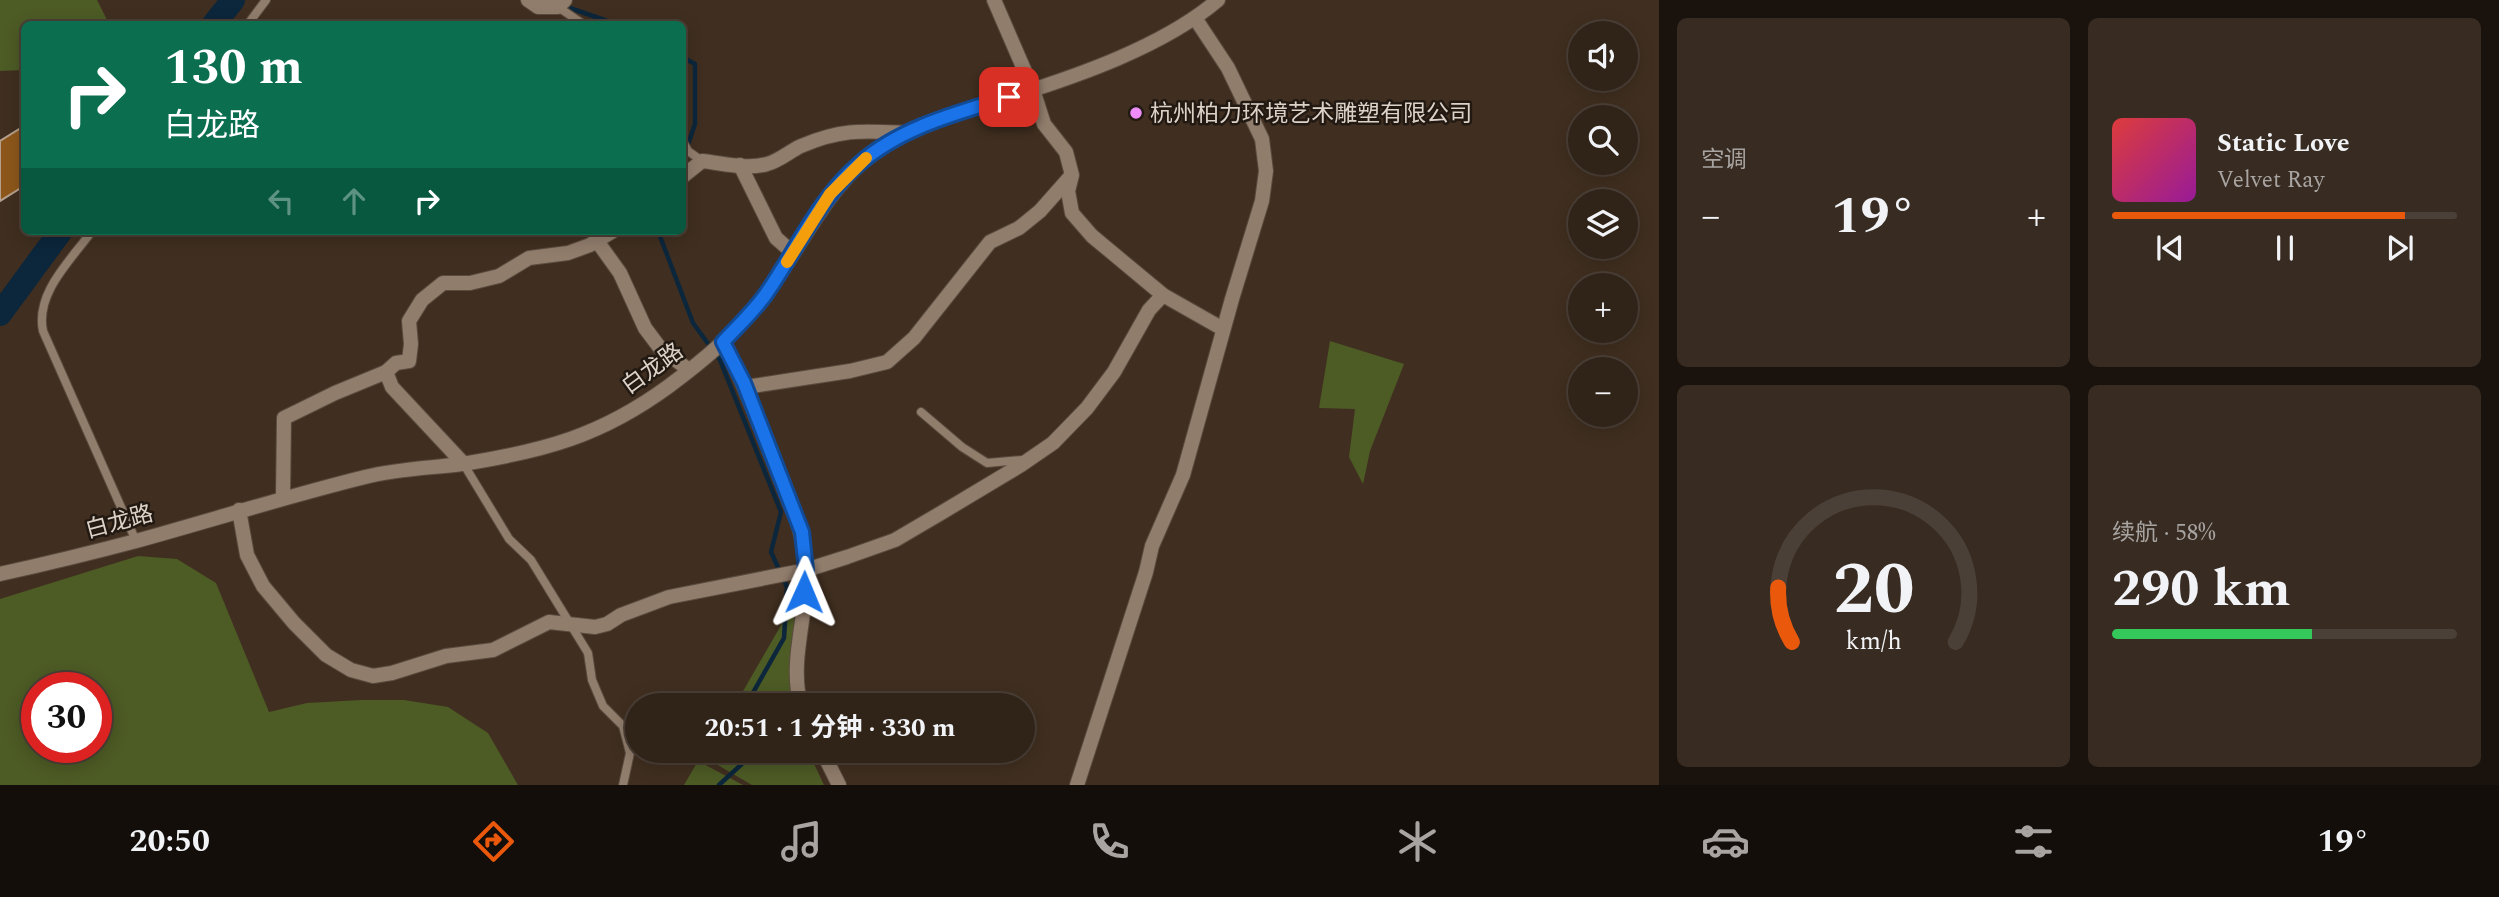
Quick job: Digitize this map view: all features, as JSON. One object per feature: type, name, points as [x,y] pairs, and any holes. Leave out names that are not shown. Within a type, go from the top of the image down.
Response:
[{"type":"street","points":[[528,0],[538,7],[561,3]]},
{"type":"street","points":[[994,0],[1033,90],[1044,124],[1066,152],[1072,175],[1068,191],[1072,213],[1092,236],[1163,295],[1223,329]]},
{"type":"street","name":"白龙路","points":[[0,575],[136,541],[284,497],[371,475],[541,449],[586,435],[620,419],[723,342],[764,297],[830,194],[859,163],[894,139],[935,121],[1033,90],[1120,58],[1195,18],[1209,3]]},
{"type":"street","points":[[1077,785],[1152,546],[1183,475],[1262,201],[1266,171],[1262,139],[1228,68],[1195,18]]},
{"type":"street","points":[[686,174],[702,161],[740,165],[767,164],[799,148],[854,130],[908,132]]},
{"type":"street","points":[[740,165],[776,237],[793,253]]},
{"type":"street","points":[[746,387],[850,371],[887,362],[914,338],[990,242],[1030,220],[1072,175]]},
{"type":"street","points":[[284,497],[284,418],[386,372],[396,363],[409,360],[409,321],[422,300],[443,283],[470,283],[499,276],[529,258],[568,253],[607,235]]},
{"type":"street","points":[[597,241],[620,273],[645,328],[660,348],[689,370]]},
{"type":"street","points":[[239,510],[247,555],[263,586],[326,655],[351,670],[373,676],[392,673],[446,656],[493,650],[549,622],[595,627],[669,597],[806,570],[895,540],[1053,443],[1087,408],[1114,372],[1149,310],[1163,295]]},
{"type":"street","points":[[723,342],[746,387],[802,532],[806,570],[797,693]]},
{"type":"street","points":[[386,372],[392,387],[463,463]]},
{"type":"street","points":[[828,763],[839,785]]},
{"type":"lane","points":[[250,21],[266,0]]},
{"type":"lane","points":[[561,3],[580,21]]},
{"type":"lane","points":[[686,147],[702,161]]},
{"type":"lane","points":[[89,235],[47,293],[41,307],[41,322],[136,541]]},
{"type":"lane","points":[[921,412],[962,447],[987,463],[1029,460]]},
{"type":"lane","points":[[463,463],[509,539],[531,560],[588,653],[592,680],[603,706],[624,726],[630,753],[623,785]]},
{"type":"green space","points":[[0,0],[97,0],[108,21],[21,21],[21,70],[0,71]]},
{"type":"green space","points":[[1330,341],[1404,364],[1370,451],[1363,484],[1349,457],[1355,409],[1319,408]]},
{"type":"green space","points":[[138,556],[177,559],[216,583],[269,712],[307,703],[361,700],[404,700],[448,707],[488,733],[518,785],[0,785],[0,599]]},
{"type":"green space","points":[[795,601],[791,693],[742,693]]},
{"type":"green space","points":[[697,763],[702,763],[743,785],[684,785]]},
{"type":"green space","points":[[714,763],[814,763],[824,785],[752,785]]},
{"type":"building","points":[[21,128],[21,188],[0,201],[0,141]]},
{"type":"waterway","points":[[216,21],[233,0]]},
{"type":"waterway","points":[[564,6],[607,21]]},
{"type":"waterway","points":[[686,59],[695,64],[695,124],[686,150]]},
{"type":"waterway","points":[[0,314],[58,235]]},
{"type":"waterway","points":[[660,235],[693,323],[720,360],[781,512],[771,552],[787,587],[784,638],[753,693]]},
{"type":"waterway","points":[[719,785],[743,763]]},
{"type":"slow traffic","points":[[787,262],[830,194],[866,158]]},
{"type":"place","name":"杭州柏力环境艺术雕塑有限公司","points":[[1136,113]]},
{"type":"route","points":[[804,592],[806,570],[802,532],[744,383],[723,342],[764,297],[830,194],[859,163],[908,132],[1009,97]]}]
